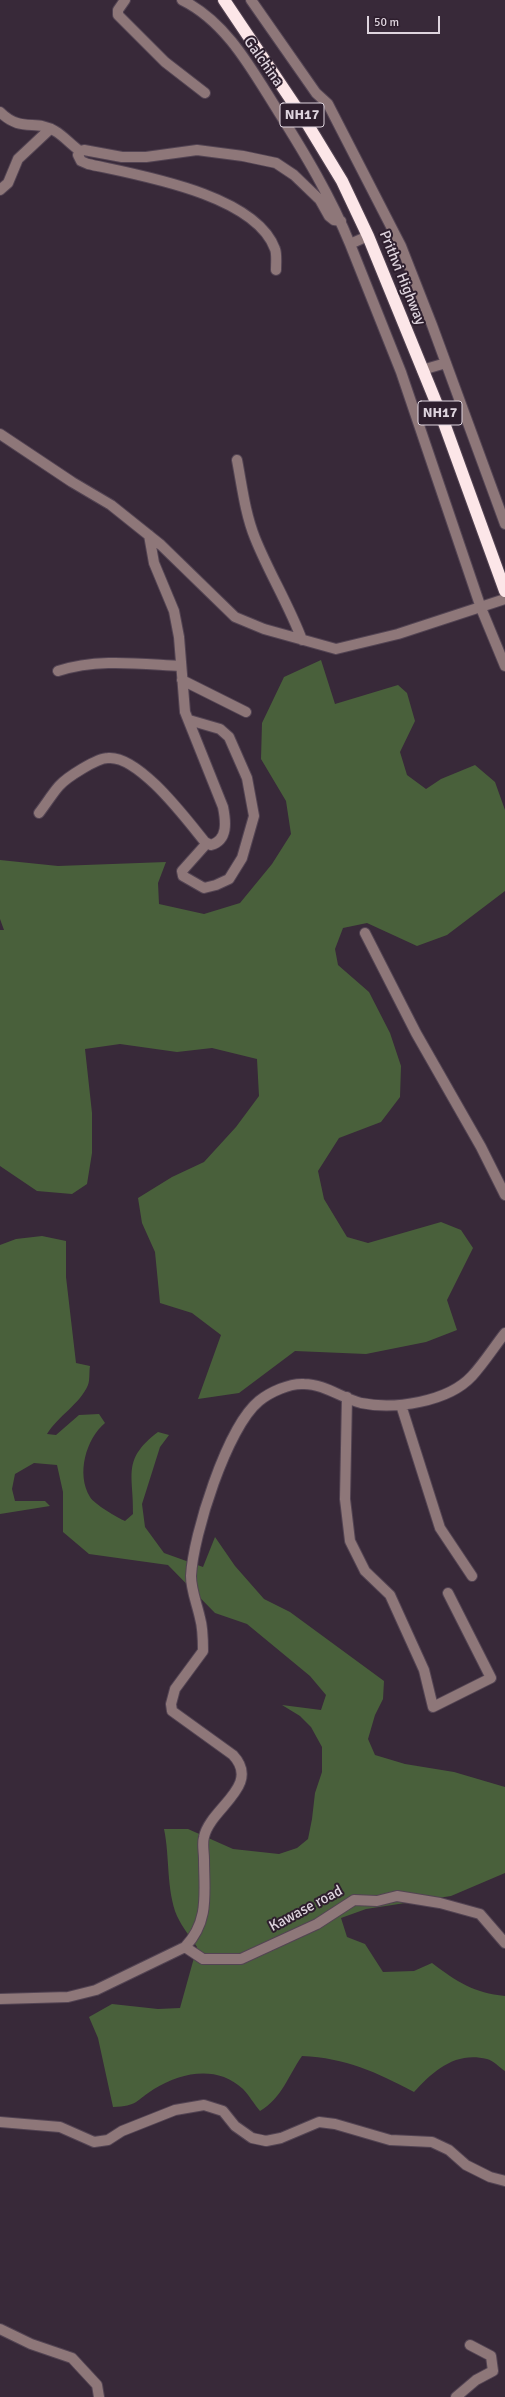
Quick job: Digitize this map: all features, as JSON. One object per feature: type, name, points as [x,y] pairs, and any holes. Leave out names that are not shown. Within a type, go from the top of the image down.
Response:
[{"type":"highway","name":"Prithvi Highway","points":[[224,0],[328,157],[342,181],[368,236],[422,370],[505,591]]},
{"type":"street","points":[[125,0],[118,10],[118,15],[160,58],[205,93]]},
{"type":"street","name":"Galchina","points":[[182,0],[199,8],[242,53],[325,188],[341,221],[401,372],[481,608],[505,666]]},
{"type":"street","points":[[251,0],[312,87],[328,104],[401,246],[505,524]]},
{"type":"street","points":[[0,112],[12,123],[56,131],[80,151],[84,150],[130,157],[197,150],[242,156],[276,163],[294,175],[320,200],[329,216],[334,220],[341,221]]},
{"type":"street","points":[[0,190],[8,183],[18,159],[50,129]]},
{"type":"street","points":[[80,151],[78,155],[81,161],[88,164],[191,188],[227,204],[260,226],[276,249],[276,270]]},
{"type":"street","points":[[350,244],[368,236]]},
{"type":"street","points":[[422,370],[446,363]]},
{"type":"street","points":[[0,434],[72,482],[111,504],[149,535],[235,617],[302,640],[336,649],[398,634],[505,599]]},
{"type":"street","points":[[237,460],[246,509],[255,538],[292,613],[302,640]]},
{"type":"street","points":[[149,535],[154,563],[174,611],[180,637],[185,712],[218,791],[226,823],[223,836],[216,843],[207,843],[182,871],[183,876],[204,888],[216,886],[229,879],[242,858],[254,816],[252,796],[229,737],[220,729],[189,720]]},
{"type":"street","points":[[58,671],[79,664],[102,662],[181,666]]},
{"type":"street","points":[[182,680],[246,712]]},
{"type":"street","points":[[39,813],[60,785],[94,762],[109,757],[124,762],[149,778],[179,809],[207,843]]},
{"type":"street","points":[[365,933],[413,1028],[481,1147],[505,1195]]},
{"type":"street","points":[[0,1999],[11,2000],[68,1997],[96,1990],[185,1947],[196,1936],[203,1920],[204,1838],[208,1826],[240,1787],[243,1777],[238,1761],[233,1755],[183,1721],[172,1711],[170,1704],[178,1683],[203,1651],[201,1619],[191,1577],[200,1527],[229,1445],[248,1413],[259,1400],[284,1388],[304,1384],[347,1397],[361,1403],[401,1406],[426,1400],[460,1385],[472,1376],[505,1333]]},
{"type":"street","points":[[347,1397],[345,1499],[350,1541],[365,1571],[390,1595],[424,1670],[433,1707],[491,1678],[448,1593]]},
{"type":"street","points":[[401,1406],[440,1528],[472,1576]]},
{"type":"street","name":"Kawase road","points":[[185,1947],[203,1959],[241,1958],[317,1924],[354,1900],[377,1901],[397,1896],[440,1904],[480,1914],[505,1943]]},
{"type":"street","points":[[0,2122],[60,2127],[94,2142],[108,2140],[122,2131],[175,2110],[204,2105],[223,2112],[235,2126],[252,2138],[266,2141],[281,2138],[319,2122],[335,2124],[390,2140],[432,2142],[449,2150],[466,2165],[490,2177],[505,2181]]},
{"type":"street","points":[[0,2329],[31,2344],[72,2358],[97,2385],[99,2397]]},
{"type":"street","points":[[456,2397],[476,2380],[493,2371],[492,2356],[470,2345]]},
{"type":"green space","points":[[321,660],[335,704],[398,685],[407,693],[415,721],[400,752],[407,775],[426,789],[441,779],[475,765],[495,782],[505,810],[505,891],[447,935],[417,946],[367,923],[343,928],[335,949],[338,965],[369,992],[390,1033],[401,1066],[400,1097],[381,1122],[339,1138],[318,1171],[324,1199],[347,1237],[368,1243],[441,1222],[461,1230],[473,1248],[447,1300],[457,1330],[426,1342],[366,1354],[295,1351],[239,1393],[198,1399],[221,1335],[192,1313],[160,1303],[155,1252],[142,1223],[138,1198],[172,1177],[204,1162],[236,1127],[259,1096],[257,1059],[212,1048],[177,1052],[120,1044],[85,1049],[92,1113],[92,1153],[87,1184],[72,1194],[37,1191],[0,1166],[0,930],[4,930],[0,919],[0,860],[58,866],[166,862],[158,883],[159,904],[204,914],[240,903],[272,864],[291,834],[286,801],[261,759],[262,723],[284,677]]},
{"type":"green space","points":[[42,1236],[66,1241],[66,1277],[76,1363],[90,1366],[89,1383],[84,1392],[47,1434],[56,1435],[79,1415],[99,1414],[105,1423],[98,1430],[88,1447],[84,1468],[86,1488],[92,1500],[125,1521],[133,1514],[132,1469],[134,1460],[146,1442],[158,1432],[169,1435],[160,1447],[142,1504],[145,1527],[164,1553],[203,1567],[215,1537],[235,1566],[264,1599],[290,1612],[384,1681],[383,1699],[375,1715],[368,1739],[375,1755],[405,1764],[454,1772],[505,1787],[505,1873],[451,1896],[366,1909],[341,1918],[347,1937],[365,1944],[383,1972],[414,1971],[432,1963],[466,1986],[484,1992],[505,1996],[505,2071],[494,2062],[476,2057],[456,2060],[446,2064],[429,2076],[414,2092],[387,2078],[360,2067],[318,2057],[302,2056],[274,2100],[260,2111],[245,2091],[233,2081],[222,2076],[211,2074],[188,2075],[176,2078],[154,2089],[132,2104],[113,2107],[98,2038],[89,2017],[112,2004],[158,2009],[180,2008],[197,1947],[179,1920],[174,1906],[171,1895],[164,1829],[188,1829],[233,1849],[279,1854],[297,1848],[308,1839],[315,1793],[322,1772],[322,1747],[311,1727],[300,1716],[282,1705],[321,1710],[326,1695],[310,1676],[247,1624],[215,1613],[168,1565],[89,1554],[63,1532],[63,1492],[57,1465],[34,1463],[15,1474],[12,1489],[15,1501],[45,1501],[50,1506],[0,1514],[0,1245],[16,1239]]}]
